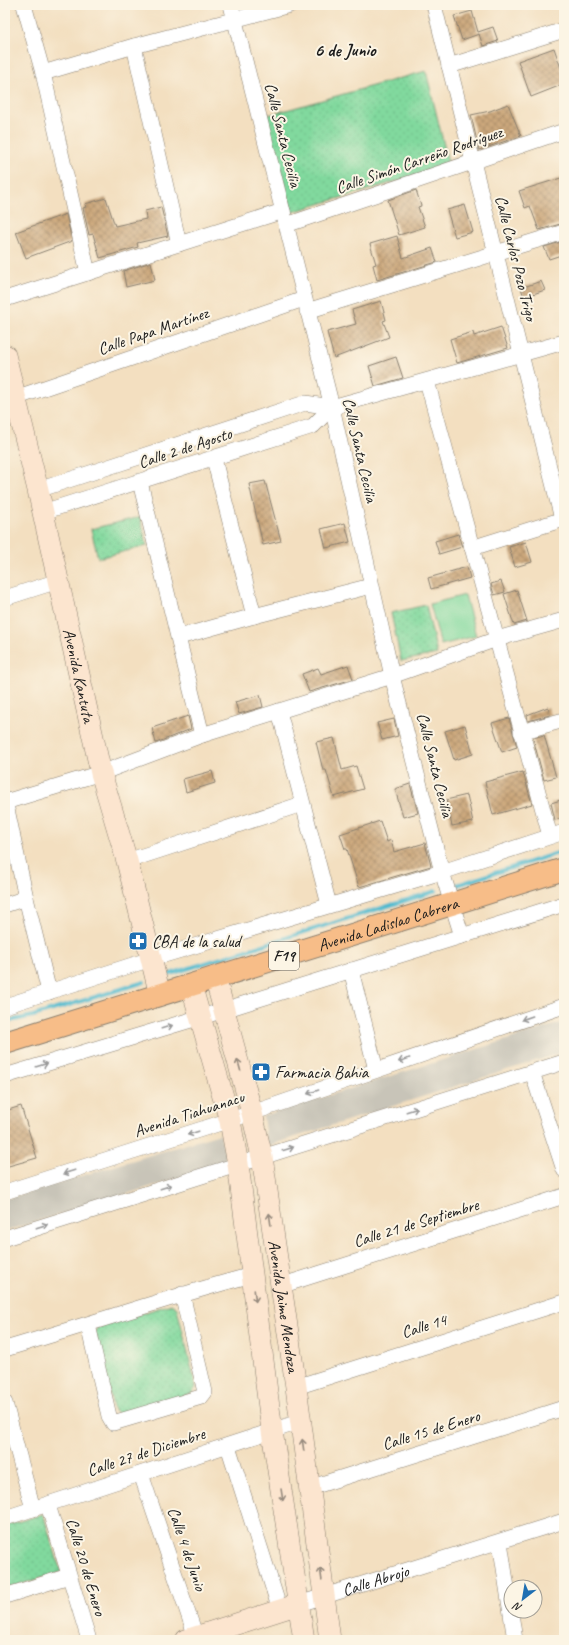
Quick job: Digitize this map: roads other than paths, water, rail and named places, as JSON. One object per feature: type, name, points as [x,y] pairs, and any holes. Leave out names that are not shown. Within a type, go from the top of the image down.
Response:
[{"type":"highway","name":"Avenida Ladislao Cabrera","points":[[5,1043],[564,869]]},
{"type":"main road","name":"Avenida Kantuta","points":[[5,355],[14,398],[38,490],[101,773],[127,861],[160,995]]},
{"type":"main road","name":"Avenida Jaime Mendoza","points":[[215,977],[252,1113],[262,1157],[296,1386],[299,1422],[330,1640]]},
{"type":"main road","name":"Avenida Jaime Mendoza","points":[[191,985],[230,1121],[238,1164],[272,1431],[290,1607],[304,1640]]},
{"type":"main road","name":"Calle Abrojo","points":[[200,1637],[290,1607]]},
{"type":"street","points":[[24,5],[43,73],[88,273]]},
{"type":"street","name":"Calle Santa Cecilia","points":[[231,5],[332,407],[392,676],[442,872],[462,936]]},
{"type":"street","points":[[43,73],[134,46],[290,5]]},
{"type":"street","name":"Calle Carlos Pozo Trigo","points":[[434,5],[563,519]]},
{"type":"street","points":[[449,66],[564,30]]},
{"type":"street","points":[[134,46],[179,244]]},
{"type":"street","name":"Calle Simón Carreño Rodríguez","points":[[5,299],[179,244],[285,218],[564,132]]},
{"type":"street","name":"Calle Papa Martínez","points":[[14,398],[306,305],[496,253],[564,232]]},
{"type":"street","name":"Calle 2 de Agosto","points":[[38,490],[305,403],[332,407],[427,382],[564,342]]},
{"type":"street","points":[[427,382],[550,836]]},
{"type":"street","name":"Calle 2 de Agosto","points":[[43,512],[214,459],[313,426],[332,407]]},
{"type":"street","points":[[214,459],[254,616]]},
{"type":"street","points":[[140,482],[202,735]]},
{"type":"street","points":[[472,548],[563,519]]},
{"type":"street","points":[[5,598],[58,581]]},
{"type":"street","points":[[179,637],[371,586]]},
{"type":"street","points":[[49,992],[5,802],[101,773],[202,735],[392,676],[496,639],[564,620]]},
{"type":"street","points":[[279,711],[329,905]]},
{"type":"street","points":[[521,732],[564,720]]},
{"type":"street","points":[[127,861],[302,804]]},
{"type":"street","points":[[5,1006],[151,959],[442,872],[564,832]]},
{"type":"street","points":[[5,905],[26,898]]},
{"type":"street","points":[[5,1076],[224,1010],[564,904]]},
{"type":"street","points":[[351,970],[376,1070]]},
{"type":"street","name":"Avenida Tiahuanacu","points":[[5,1192],[230,1121],[564,1006]]},
{"type":"street","points":[[5,1238],[564,1062]]},
{"type":"street","points":[[532,1072],[564,1170]]},
{"type":"street","name":"Calle 21 de Septiembre","points":[[280,1286],[564,1196]]},
{"type":"street","points":[[5,1349],[88,1325],[182,1294],[252,1275]]},
{"type":"street","points":[[88,1325],[109,1416],[114,1423],[201,1397],[205,1392],[182,1294]]},
{"type":"street","name":"Calle 14","points":[[296,1386],[564,1302]]},
{"type":"street","points":[[5,1403],[33,1509]]},
{"type":"street","name":"Calle 15 de Enero","points":[[309,1488],[564,1408]]},
{"type":"street","name":"Calle 27 de Diciembre","points":[[5,1518],[299,1422]]},
{"type":"street","points":[[228,1446],[290,1607]]},
{"type":"street","name":"Calle 4 de Junio","points":[[141,1474],[200,1637]]},
{"type":"street","name":"Calle 20 de Enero","points":[[48,1504],[89,1640]]},
{"type":"street","name":"Calle Abrojo","points":[[290,1607],[564,1521]]},
{"type":"street","points":[[500,1542],[515,1640]]},
{"type":"street","points":[[5,1596],[69,1576]]},
{"type":"waterway","points":[[457,885],[564,851]]},
{"type":"waterway","points":[[167,975],[436,891]]},
{"type":"waterway","points":[[5,1022],[33,1016],[144,982]]},
{"type":"place","name":"CBA de la salud","points":[[138,941]]},
{"type":"place","name":"Farmacia Bahia","points":[[261,1072]]},
{"type":"district","name":"6 de Junio","points":[[345,50]]}]
